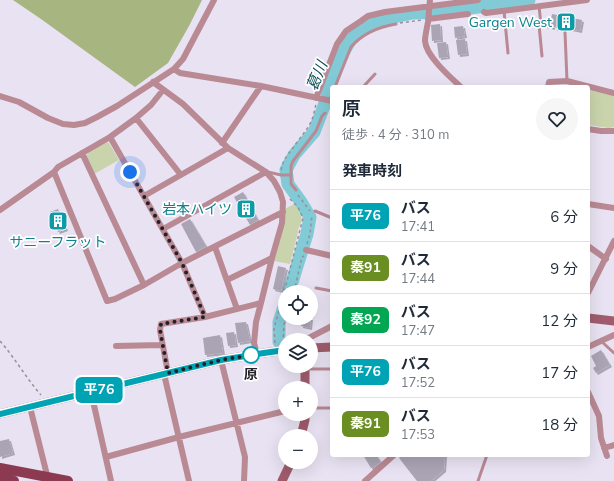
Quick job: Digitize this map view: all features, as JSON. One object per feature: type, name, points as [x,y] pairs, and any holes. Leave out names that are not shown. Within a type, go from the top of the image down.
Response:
[{"type":"main road","points":[[0,468],[48,479],[68,481]]},
{"type":"main road","points":[[0,478],[14,481]]},
{"type":"street","points":[[0,96],[19,102],[48,118],[63,124],[74,125],[85,123],[117,106],[174,69],[183,59],[214,0]]},
{"type":"street","points":[[316,98],[334,49],[346,31],[368,16],[430,3],[478,0]]},
{"type":"street","points":[[484,12],[504,11],[587,0]]},
{"type":"street","points":[[430,3],[425,40],[431,55],[442,69],[459,85]]},
{"type":"street","points":[[428,19],[468,14]]},
{"type":"street","points":[[174,69],[180,74],[261,86],[316,98],[330,99]]},
{"type":"street","points":[[548,85],[549,82],[568,81],[583,85]]},
{"type":"street","points":[[153,82],[183,104],[225,145],[266,172],[274,181],[280,192],[283,202],[282,223],[256,322],[254,342],[257,354]]},
{"type":"street","points":[[144,196],[181,175],[225,145],[261,86]]},
{"type":"street","points":[[590,87],[614,93]]},
{"type":"street","points":[[0,210],[54,172],[58,167],[110,137],[136,118],[151,105],[163,90]]},
{"type":"street","points":[[136,118],[181,175]]},
{"type":"street","points":[[590,129],[614,131]]},
{"type":"street","points":[[110,137],[182,263],[205,317]]},
{"type":"street","points":[[82,153],[144,284]]},
{"type":"street","points":[[54,172],[107,301],[115,299],[283,212]]},
{"type":"street","points":[[163,229],[266,172]]},
{"type":"street","points":[[590,204],[614,208]]},
{"type":"street","points":[[590,289],[614,241]]},
{"type":"street","points":[[215,247],[237,309]]},
{"type":"street","points":[[590,247],[606,258]]},
{"type":"street","points":[[306,250],[330,256]]},
{"type":"street","points":[[227,280],[272,258]]},
{"type":"street","points":[[189,481],[166,374],[160,330],[161,324],[205,317],[262,303]]},
{"type":"street","points":[[590,318],[614,321]]},
{"type":"street","points":[[318,333],[330,327]]},
{"type":"street","points":[[590,346],[614,335]]},
{"type":"street","points":[[116,346],[162,345]]},
{"type":"street","points":[[318,348],[330,347]]},
{"type":"street","points":[[0,414],[221,360],[278,349]]},
{"type":"street","points":[[221,360],[244,456],[244,481]]},
{"type":"street","points":[[91,392],[111,481]]},
{"type":"street","points":[[590,396],[600,416],[601,438],[607,456]]},
{"type":"street","points":[[30,407],[48,479]]},
{"type":"street","points":[[106,456],[278,413]]},
{"type":"street","points":[[604,448],[614,445]]},
{"type":"street","points":[[366,481],[392,457]]},
{"type":"street","points":[[282,481],[288,469]]},
{"type":"lane","points":[[539,6],[542,56]]},
{"type":"lane","points":[[504,11],[508,53]]},
{"type":"lane","points":[[336,85],[350,51],[355,43],[371,31],[383,26],[396,24]]},
{"type":"lane","points":[[565,32],[568,81]]},
{"type":"lane","points":[[365,85],[375,74]]},
{"type":"lane","points":[[296,190],[291,184],[290,166],[316,131],[322,116],[325,113]]},
{"type":"lane","points":[[266,172],[290,175]]},
{"type":"lane","points":[[315,211],[330,217]]},
{"type":"lane","points":[[318,288],[330,291]]},
{"type":"lane","points":[[601,341],[614,353]]},
{"type":"lane","points":[[318,368],[330,369]]},
{"type":"lane","points":[[318,408],[330,408]]},
{"type":"lane","points":[[478,481],[486,457]]},
{"type":"path","points":[[396,24],[428,19]]},
{"type":"path","points":[[541,25],[565,32]]},
{"type":"path","points":[[281,175],[284,160],[309,126],[315,110],[317,101],[316,98]]},
{"type":"path","points":[[296,190],[309,210],[312,212],[310,234],[306,250],[302,257],[296,285]]},
{"type":"path","points":[[275,345],[274,328],[303,218],[298,207],[287,196]]},
{"type":"path","points":[[0,341],[9,351],[30,383],[48,403]]},
{"type":"green space","points":[[13,0],[202,0],[168,63],[135,87]]},
{"type":"green space","points":[[590,90],[614,95],[614,127],[609,128],[590,125]]},
{"type":"green space","points":[[105,141],[109,143],[119,160],[94,174],[86,157],[88,153]]},
{"type":"green space","points":[[294,204],[300,212],[301,224],[298,229],[290,264],[274,261],[285,220],[285,209]]},
{"type":"building","name":"Gargen West","points":[[552,14],[582,20],[580,31],[550,25]]},
{"type":"building","points":[[440,24],[441,40],[432,41],[431,25]]},
{"type":"building","points":[[463,26],[465,36],[455,38],[454,27]]},
{"type":"building","points":[[465,39],[467,54],[458,55],[456,40]]},
{"type":"building","points":[[446,42],[448,57],[439,58],[437,43]]},
{"type":"building","name":"岩本ハイツ","points":[[243,192],[258,220],[250,225],[234,197]]},
{"type":"building","name":"サニーフラット","points":[[58,209],[66,229],[58,232],[50,212]]},
{"type":"building","points":[[190,219],[206,246],[196,252],[181,224]]},
{"type":"building","points":[[278,266],[286,268],[282,285],[278,285],[278,290],[273,289]]},
{"type":"building","points":[[246,322],[250,341],[238,343],[235,323]]},
{"type":"building","points":[[301,325],[310,325],[310,328]]},
{"type":"building","points":[[234,332],[236,345],[228,346],[226,333]]},
{"type":"building","points":[[220,335],[223,353],[205,355],[203,338]]},
{"type":"building","points":[[601,350],[610,365],[596,373],[593,368],[596,366],[591,356]]},
{"type":"building","points":[[9,439],[13,453],[0,457],[0,441]]},
{"type":"building","points":[[364,457],[377,457],[381,462],[371,468]]},
{"type":"building","points":[[445,457],[444,470],[431,481],[417,481],[399,458]]},
{"type":"waterway","name":"葛川","points":[[291,285],[307,234],[310,217],[288,184],[286,170],[294,155],[314,132],[341,56],[351,39],[369,25],[389,18],[413,13],[441,12],[529,0]]},
{"type":"waterway","name":"葛川","points":[[279,325],[279,333]]},
{"type":"bus line","name":"平76","points":[[0,414],[221,360],[278,351]]},
{"type":"place","name":"Gargen West","points":[[566,22]]},
{"type":"place","name":"岩本ハイツ","points":[[246,209]]},
{"type":"place","name":"サニーフラット","points":[[58,221]]},
{"type":"place","name":"原","points":[[251,355]]},
{"type":"route","points":[[130,172],[182,263],[205,317],[161,324],[160,330],[168,373],[221,360],[251,355]]}]
